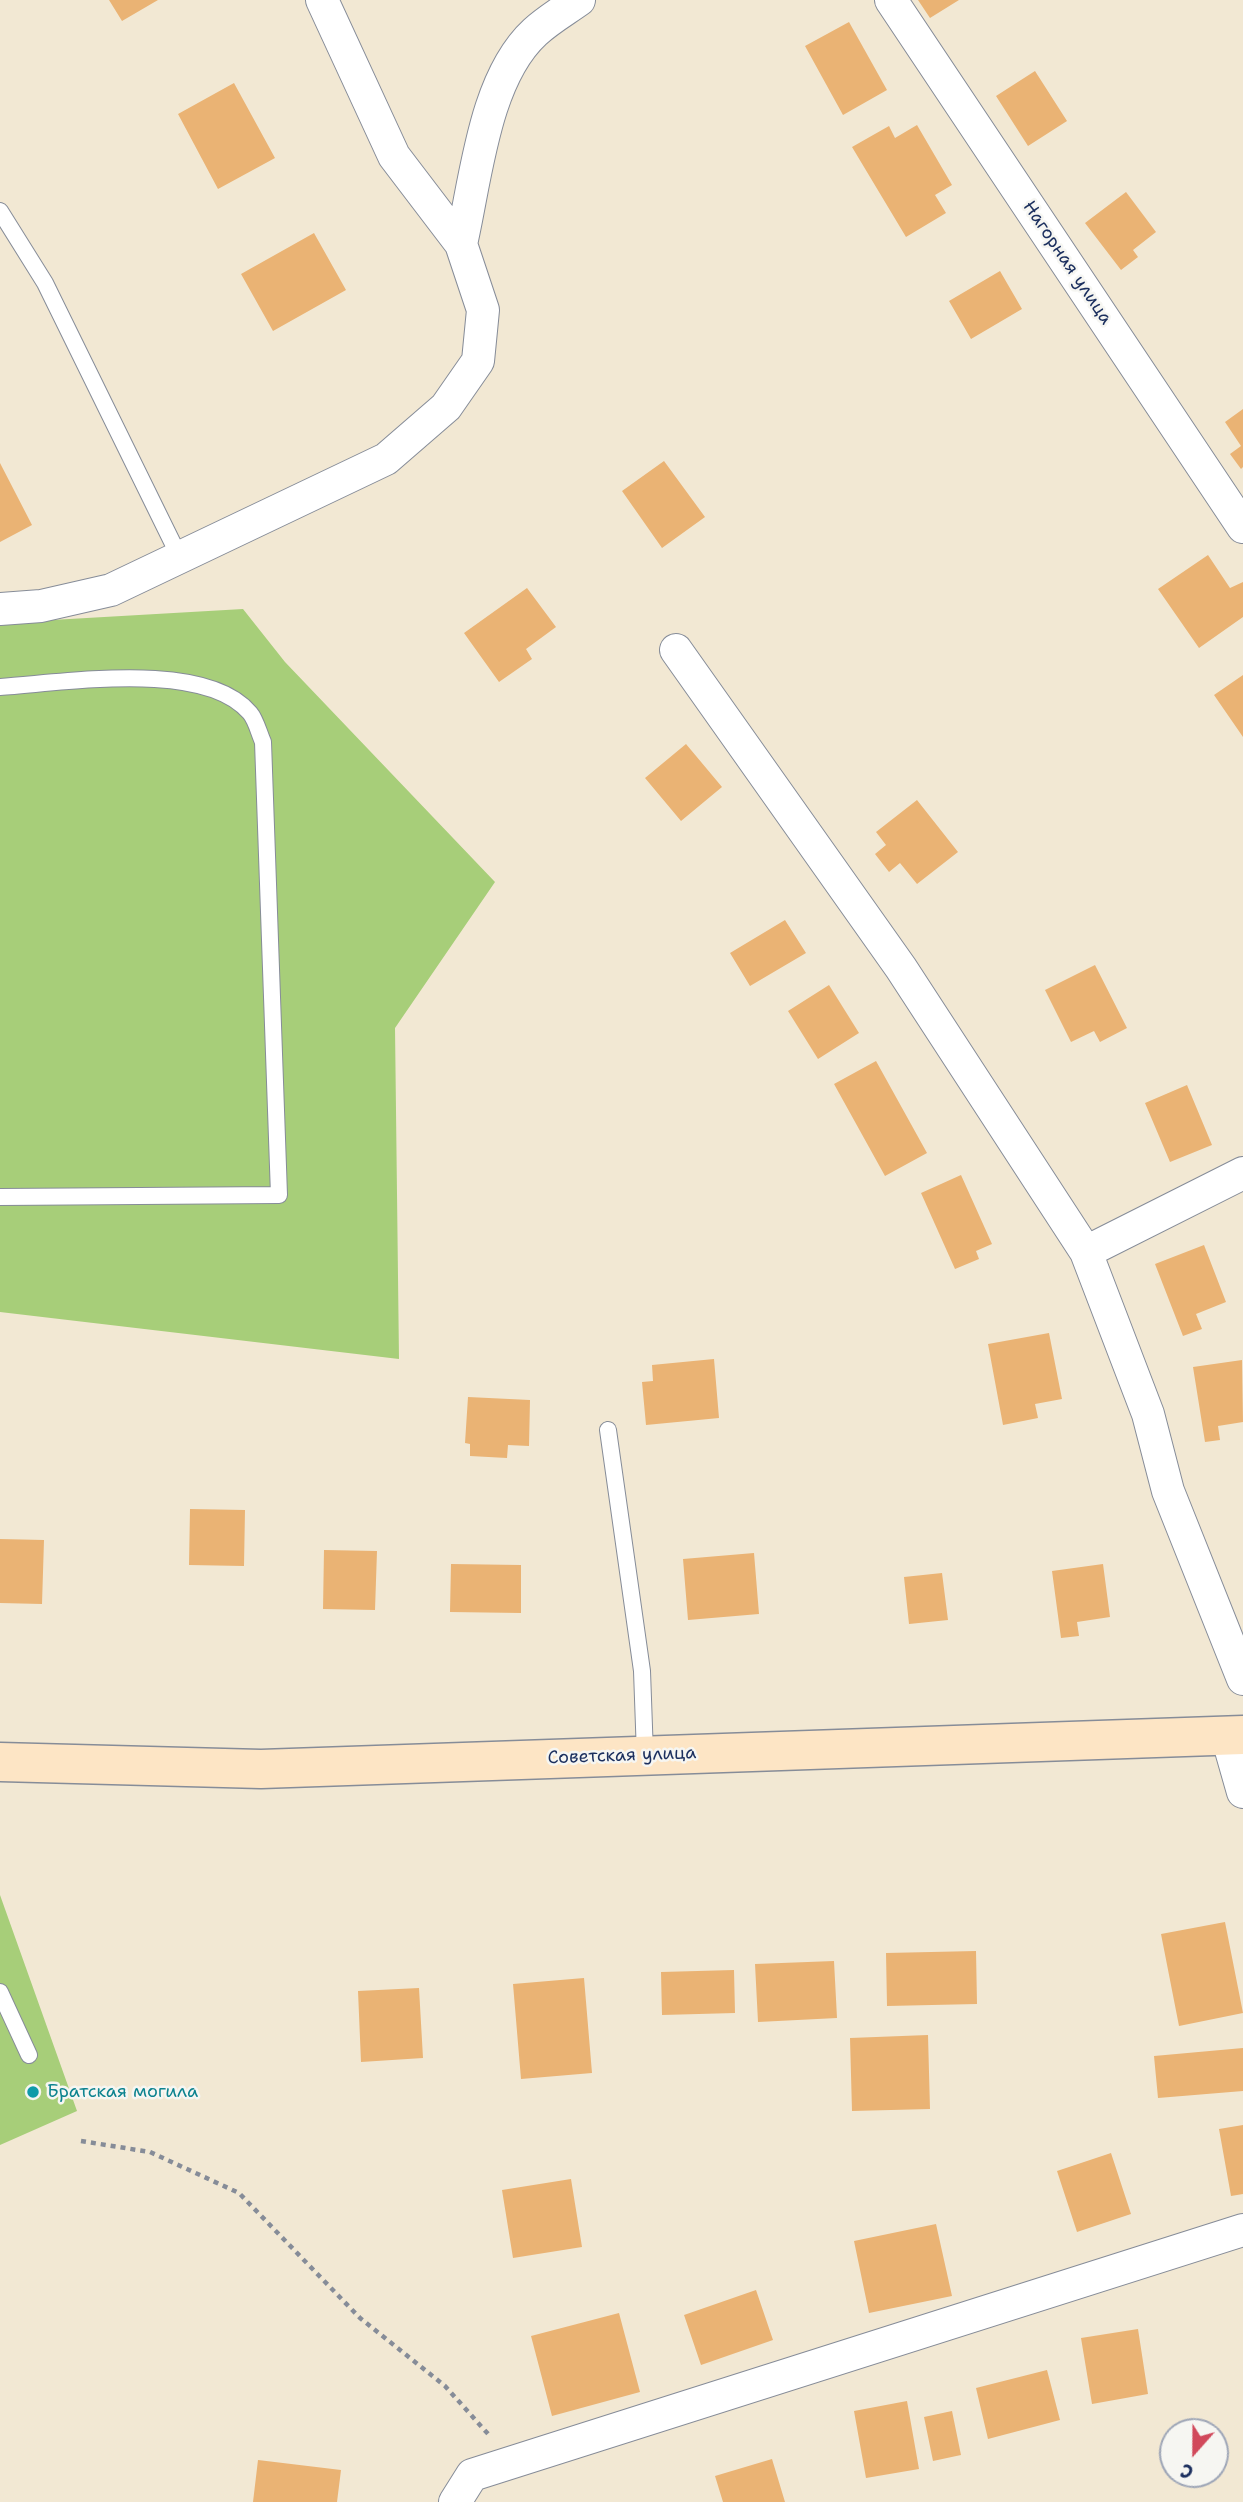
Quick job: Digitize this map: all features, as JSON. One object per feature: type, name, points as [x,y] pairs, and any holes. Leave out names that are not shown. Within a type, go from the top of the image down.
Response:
[{"type":"main road","name":"Советская улица","points":[[0,1762],[261,1769],[1235,1735]]},
{"type":"street","points":[[0,609],[41,606],[111,590],[386,459],[446,407],[478,361],[483,310],[461,244],[394,156],[322,0]]},
{"type":"street","points":[[461,244],[491,108],[510,63],[534,32],[579,0]]},
{"type":"street","name":"Нагорная улица","points":[[891,0],[1243,527]]},
{"type":"street","points":[[676,650],[901,968],[1086,1252],[1148,1414],[1168,1491],[1243,1679]]},
{"type":"street","points":[[1086,1252],[1243,1173]]},
{"type":"street","points":[[1235,1735],[1243,1792]]},
{"type":"street","points":[[455,2502],[472,2475],[1243,2230]]},
{"type":"lane","points":[[0,211],[45,283],[180,558]]},
{"type":"lane","points":[[0,687],[154,678],[202,684],[231,697],[251,713],[262,742],[279,1195],[0,1197]]},
{"type":"lane","points":[[608,1430],[642,1671],[645,1755]]},
{"type":"lane","points":[[0,1992],[29,2055]]},
{"type":"path","points":[[81,2141],[150,2152],[239,2193],[360,2318],[445,2386],[513,2462]]},
{"type":"green space","points":[[243,609],[285,662],[495,882],[395,1028],[399,1359],[0,1312],[0,623]]},
{"type":"green space","points":[[0,1895],[77,2111],[0,2145]]},
{"type":"building","points":[[109,0],[158,0],[122,21]]},
{"type":"building","points":[[918,0],[959,0],[930,18]]},
{"type":"building","points":[[849,22],[887,90],[843,115],[805,46]]},
{"type":"building","points":[[1035,71],[1067,121],[1028,146],[996,96]]},
{"type":"building","points":[[234,83],[275,158],[218,189],[178,114]]},
{"type":"building","points":[[917,125],[952,185],[935,195],[946,213],[906,237],[852,147],[889,126],[895,138]]},
{"type":"building","points":[[1126,192],[1156,232],[1133,250],[1138,257],[1121,270],[1085,223]]},
{"type":"building","points":[[314,233],[346,290],[273,331],[241,274]]},
{"type":"building","points":[[1000,271],[1022,309],[971,339],[949,301]]},
{"type":"building","points":[[1243,409],[1241,469],[1230,454],[1241,446],[1225,422]]},
{"type":"building","points":[[664,461],[705,517],[662,548],[622,491]]},
{"type":"building","points":[[0,463],[32,525],[0,542]]},
{"type":"building","points":[[1208,555],[1230,588],[1243,582],[1243,617],[1199,648],[1158,589]]},
{"type":"building","points":[[527,588],[556,627],[526,649],[532,659],[499,682],[464,633]]},
{"type":"building","points":[[1243,675],[1243,737],[1214,695]]},
{"type":"building","points":[[686,744],[722,787],[681,821],[645,778]]},
{"type":"building","points":[[917,800],[958,852],[917,884],[900,863],[889,872],[875,854],[886,845],[876,832]]},
{"type":"building","points":[[785,920],[806,953],[750,986],[730,953]]},
{"type":"building","points":[[1095,965],[1127,1028],[1100,1042],[1094,1031],[1071,1042],[1045,990]]},
{"type":"building","points":[[829,985],[859,1033],[818,1059],[788,1011]]},
{"type":"building","points":[[876,1061],[927,1153],[885,1176],[834,1084]]},
{"type":"building","points":[[1187,1085],[1212,1145],[1170,1162],[1145,1103]]},
{"type":"building","points":[[961,1175],[992,1244],[976,1251],[979,1259],[955,1269],[921,1193]]},
{"type":"building","points":[[1204,1245],[1226,1302],[1196,1314],[1202,1329],[1183,1336],[1155,1264]]},
{"type":"building","points":[[1049,1333],[1062,1399],[1035,1404],[1038,1418],[1003,1425],[988,1344]]},
{"type":"building","points":[[714,1359],[719,1418],[646,1425],[642,1382],[653,1381],[652,1365]]},
{"type":"building","points":[[1242,1360],[1243,1422],[1218,1426],[1220,1440],[1205,1442],[1193,1367]]},
{"type":"building","points":[[468,1397],[530,1400],[529,1446],[508,1445],[507,1458],[470,1456],[470,1444],[465,1443]]},
{"type":"building","points":[[190,1509],[245,1510],[244,1566],[189,1565]]},
{"type":"building","points":[[0,1539],[44,1540],[42,1604],[0,1603]]},
{"type":"building","points":[[324,1550],[377,1551],[375,1610],[323,1609]]},
{"type":"building","points":[[754,1553],[759,1614],[688,1620],[683,1559]]},
{"type":"building","points":[[451,1564],[521,1565],[521,1613],[450,1612]]},
{"type":"building","points":[[1103,1564],[1110,1617],[1077,1622],[1079,1636],[1061,1638],[1052,1571]]},
{"type":"building","points":[[942,1573],[948,1620],[909,1624],[904,1577]]},
{"type":"building","points":[[1225,1922],[1243,2013],[1179,2026],[1161,1934]]},
{"type":"building","points":[[976,1951],[977,2004],[887,2006],[886,1953]]},
{"type":"building","points":[[834,1961],[837,2018],[758,2022],[755,1964]]},
{"type":"building","points":[[734,1970],[735,2013],[662,2015],[661,1972]]},
{"type":"building","points":[[584,1978],[592,2073],[521,2079],[513,1984]]},
{"type":"building","points":[[419,1988],[423,2058],[361,2062],[358,1991]]},
{"type":"building","points":[[928,2035],[930,2109],[852,2111],[850,2038]]},
{"type":"building","points":[[1243,2048],[1243,2091],[1158,2098],[1154,2056]]},
{"type":"building","points":[[1243,2125],[1243,2194],[1231,2196],[1219,2129]]},
{"type":"building","points":[[1111,2153],[1131,2214],[1077,2232],[1057,2171]]},
{"type":"building","points":[[571,2179],[582,2247],[513,2258],[502,2190]]},
{"type":"building","points":[[936,2224],[952,2296],[869,2313],[854,2241]]},
{"type":"building","points":[[756,2290],[773,2340],[701,2365],[684,2315]]},
{"type":"building","points":[[619,2313],[640,2392],[552,2416],[531,2336]]},
{"type":"building","points":[[1138,2329],[1148,2394],[1092,2404],[1081,2338]]},
{"type":"building","points":[[1047,2370],[1060,2420],[988,2439],[976,2388]]},
{"type":"building","points":[[907,2401],[919,2469],[866,2478],[854,2411]]},
{"type":"building","points":[[952,2411],[961,2455],[933,2461],[924,2417]]},
{"type":"building","points":[[772,2459],[785,2502],[723,2502],[715,2476]]},
{"type":"building","points":[[258,2460],[341,2470],[337,2502],[253,2502]]},
{"type":"place","name":"Братская могила","points":[[33,2092]]}]
